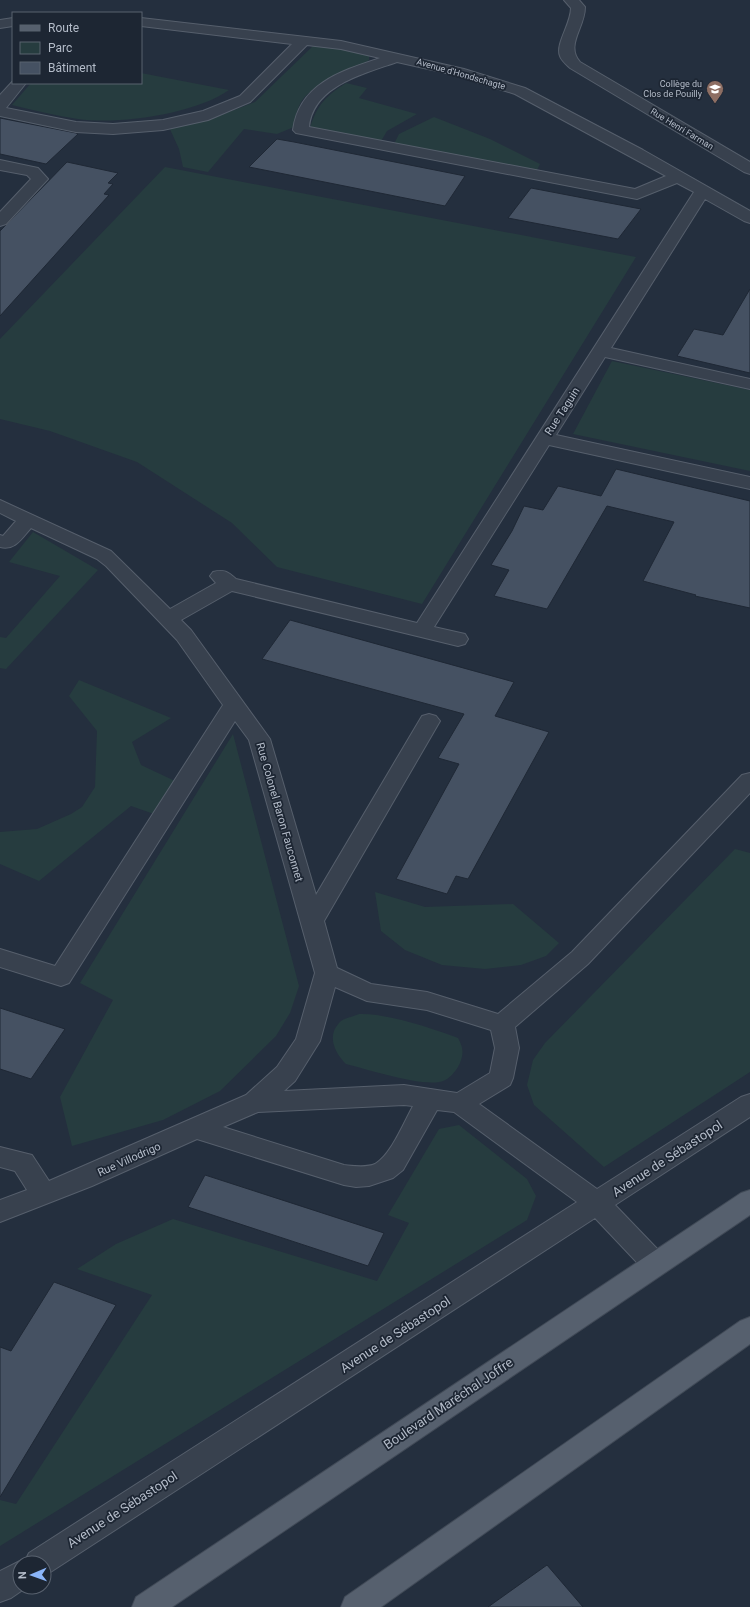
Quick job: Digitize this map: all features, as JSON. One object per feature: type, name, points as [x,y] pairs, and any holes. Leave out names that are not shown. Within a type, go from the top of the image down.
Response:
[{"type":"main road","name":"Boulevard Maréchal Joffre","points":[[147,1607],[750,1201]]},
{"type":"main road","points":[[356,1607],[750,1329]]},
{"type":"street","name":"Rue Henri Farman","points":[[571,0],[578,6],[578,18],[566,46],[567,56],[575,65],[750,169]]},
{"type":"street","points":[[0,13],[12,14]]},
{"type":"street","points":[[0,24],[12,22]]},
{"type":"street","name":"Avenue d'Hondschagte","points":[[142,22],[341,45],[459,72],[520,91],[580,121],[649,162],[750,218]]},
{"type":"street","points":[[0,111],[76,127],[112,129],[163,125],[208,115],[245,99],[303,41]]},
{"type":"street","points":[[398,57],[332,85],[316,96],[307,107],[303,116],[301,130],[637,194],[676,177]]},
{"type":"street","points":[[253,70],[271,73]]},
{"type":"street","points":[[0,106],[18,84]]},
{"type":"street","points":[[0,165],[32,171],[40,178],[0,221]]},
{"type":"street","name":"Rue Taguin","points":[[422,630],[702,191]]},
{"type":"street","points":[[600,351],[750,384]]},
{"type":"street","points":[[544,438],[750,483]]},
{"type":"street","name":"Rue Colonel Baron Fauconnet","points":[[0,506],[104,555],[135,583],[184,635],[259,739],[327,973]]},
{"type":"street","points":[[0,541],[7,543],[28,519]]},
{"type":"street","points":[[168,619],[225,580],[458,639]]},
{"type":"street","points":[[0,958],[60,977],[234,705]]},
{"type":"street","points":[[312,921],[428,721]]},
{"type":"street","points":[[502,1024],[580,958],[750,780]]},
{"type":"street","points":[[256,1102],[286,1074],[308,1041],[327,973],[367,992],[427,1001],[502,1024]]},
{"type":"street","points":[[460,1103],[501,1078],[508,1048],[502,1024]]},
{"type":"street","points":[[256,1102],[404,1095],[460,1103],[597,1203],[655,1264]]},
{"type":"street","points":[[197,1129],[344,1174],[356,1177],[369,1176],[384,1171],[394,1163],[430,1099]]},
{"type":"street","name":"Rue Villodrigo","points":[[0,1211],[44,1194],[197,1129],[256,1102]]},
{"type":"street","name":"Avenue de Sébastopol","points":[[51,1555],[750,1104]]},
{"type":"street","points":[[0,1157],[23,1162],[44,1194]]},
{"type":"street","points":[[0,1588],[12,1580]]},
{"type":"green space","points":[[314,45],[363,52],[369,55],[369,60],[311,91],[299,106],[294,127],[277,134],[244,129],[208,172],[183,167],[179,149],[169,127],[216,117],[255,102]]},
{"type":"green space","points":[[142,73],[229,90],[197,106],[156,116],[135,119],[78,119],[53,115],[12,105],[30,84],[142,84]]},
{"type":"green space","points":[[346,83],[367,88],[359,98],[417,114],[387,131],[380,143],[310,128],[319,107],[323,102],[333,92]]},
{"type":"green space","points":[[434,117],[490,139],[540,164],[536,172],[394,144],[399,134]]},
{"type":"green space","points":[[165,167],[636,257],[422,604],[277,567],[232,523],[137,462],[50,431],[0,419],[0,339]]},
{"type":"green space","points":[[612,361],[750,390],[750,471],[573,434]]},
{"type":"green space","points":[[33,532],[98,570],[6,669],[0,668],[0,637],[6,638],[60,576],[9,562]]},
{"type":"green space","points":[[79,680],[171,718],[132,742],[141,765],[175,781],[154,814],[131,806],[39,881],[0,864],[0,832],[37,829],[71,814],[82,807],[95,787],[97,731],[69,696]]},
{"type":"green space","points":[[233,734],[299,986],[290,1013],[276,1036],[220,1091],[163,1120],[72,1146],[60,1097],[113,1000],[80,983]]},
{"type":"green space","points":[[735,849],[750,853],[750,1072],[604,1167],[534,1105],[527,1085],[533,1060],[545,1043]]},
{"type":"green space","points":[[375,892],[425,907],[513,904],[559,943],[546,956],[521,965],[485,969],[442,965],[405,950],[381,931]]},
{"type":"green space","points":[[359,1014],[370,1014],[396,1019],[458,1038],[462,1052],[458,1067],[454,1073],[443,1081],[423,1082],[409,1080],[346,1064],[336,1050],[333,1034],[335,1028],[341,1021]]},
{"type":"green space","points":[[459,1125],[527,1179],[536,1196],[527,1220],[0,1546],[0,1500],[16,1504],[152,1295],[77,1269],[116,1244],[173,1219],[377,1281],[409,1223],[388,1215],[439,1129]]},
{"type":"building","points":[[0,118],[78,134],[46,164],[0,154]]},
{"type":"building","points":[[277,139],[465,176],[445,206],[249,167]]},
{"type":"building","points":[[67,162],[118,173],[108,183],[113,184],[104,194],[109,195],[0,316],[0,231]]},
{"type":"building","points":[[531,188],[641,209],[618,239],[508,218]]},
{"type":"building","points":[[750,289],[750,373],[677,356],[694,329],[723,335]]},
{"type":"building","points":[[616,469],[750,501],[750,608],[695,596],[696,595],[643,581],[674,522],[607,506],[547,609],[494,596],[509,570],[491,565],[512,531],[524,506],[543,510],[558,486],[601,496]]},
{"type":"building","points":[[290,620],[514,682],[495,716],[549,732],[468,879],[456,876],[447,894],[396,879],[459,764],[438,758],[464,714],[262,659]]},
{"type":"building","points":[[0,1008],[65,1029],[31,1079],[0,1069]]},
{"type":"building","points":[[205,1175],[384,1233],[368,1266],[188,1207]]},
{"type":"building","points":[[54,1282],[116,1305],[0,1497],[0,1347],[11,1351]]},
{"type":"building","points":[[547,1565],[583,1607],[488,1607]]},
{"type":"place","name":"Collège du Clos de Pouilly","points":[[715,104]]}]
